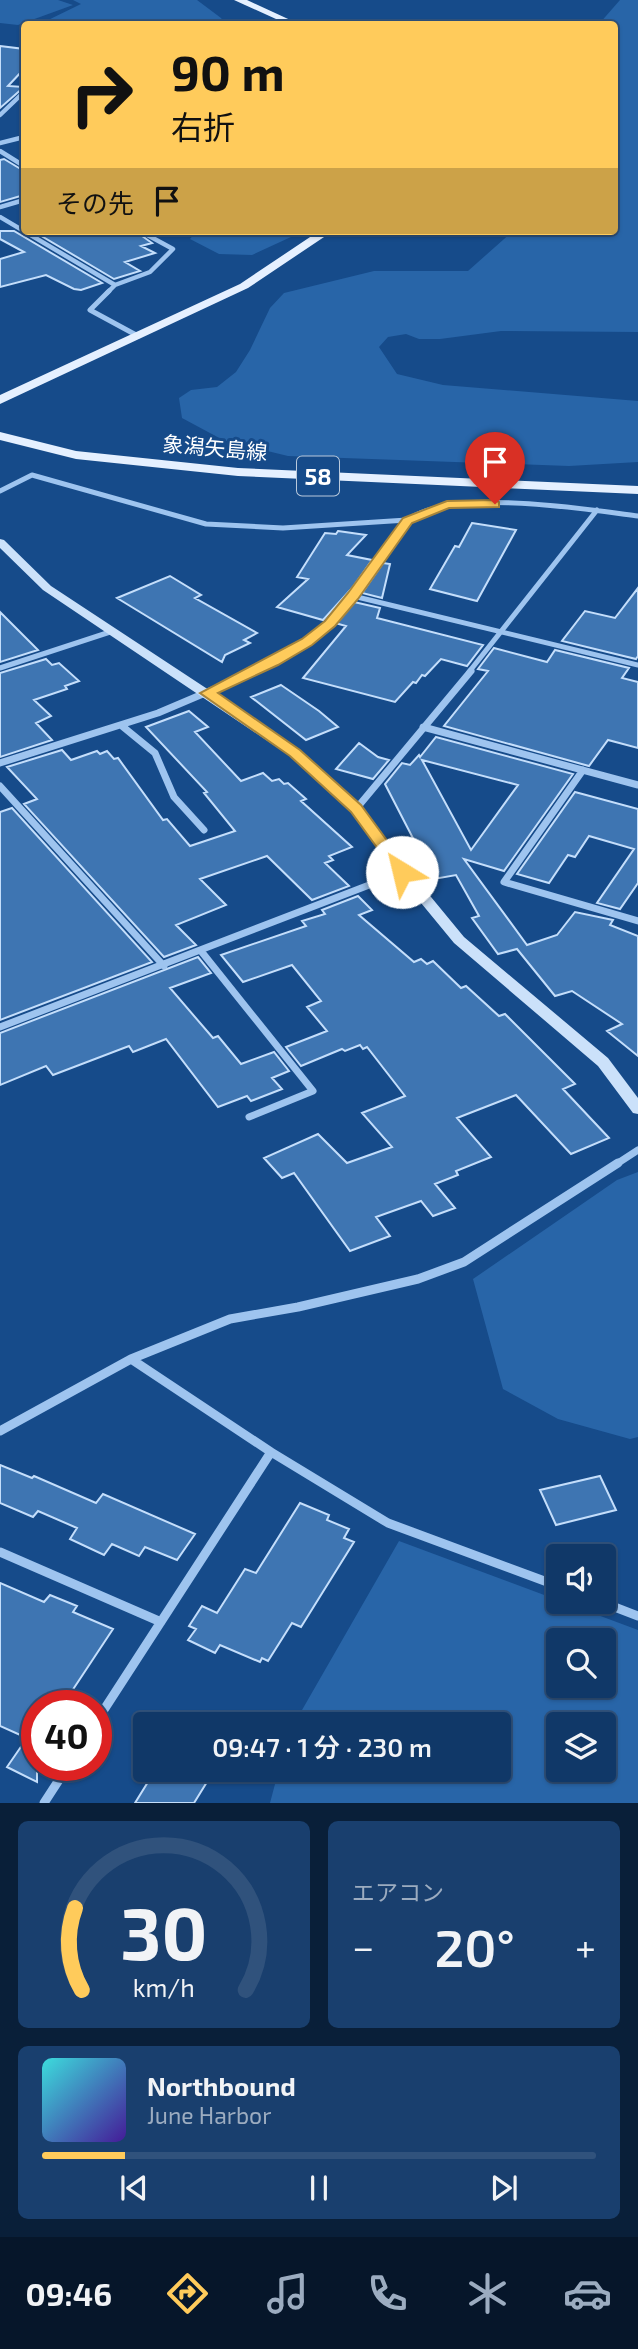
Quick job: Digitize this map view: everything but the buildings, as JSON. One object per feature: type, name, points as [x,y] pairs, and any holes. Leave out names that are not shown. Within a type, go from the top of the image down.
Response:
[{"type":"main road","points":[[239,0],[287,21]]},
{"type":"main road","points":[[0,400],[244,286],[321,235]]},
{"type":"main road","name":"象潟矢島線","points":[[0,436],[76,455],[238,472],[638,490]]},
{"type":"street","points":[[0,115],[21,95]]},
{"type":"street","points":[[0,143],[21,138]]},
{"type":"street","points":[[0,151],[21,164]]},
{"type":"street","points":[[0,207],[21,201]]},
{"type":"street","points":[[0,216],[21,229]]},
{"type":"street","points":[[32,235],[115,285]]},
{"type":"street","points":[[138,336],[90,310],[115,285],[150,272],[173,250],[147,235]]},
{"type":"street","points":[[0,491],[33,475],[206,524],[283,528],[407,520],[447,505],[544,505],[638,516]]},
{"type":"street","points":[[356,809],[503,632],[597,510]]},
{"type":"street","points":[[0,763],[122,726],[208,693],[307,642],[330,624],[353,596],[407,520]]},
{"type":"street","points":[[0,542],[47,588],[295,753],[356,809],[402,872],[459,940],[603,1062],[638,1109]]},
{"type":"street","points":[[353,596],[638,665]]},
{"type":"street","points":[[0,668],[110,632]]},
{"type":"street","points":[[122,726],[155,753],[174,797],[204,830]]},
{"type":"street","points":[[423,727],[638,785]]},
{"type":"street","points":[[583,770],[504,882],[638,921]]},
{"type":"street","points":[[0,786],[164,966]]},
{"type":"street","points":[[1,1026],[164,966],[402,872]]},
{"type":"street","points":[[201,951],[313,1091],[248,1117]]},
{"type":"street","points":[[0,1431],[131,1359],[230,1319],[298,1307],[418,1279],[464,1262],[638,1150]]},
{"type":"street","points":[[131,1359],[170,1382],[271,1452],[388,1523],[546,1582]]},
{"type":"street","points":[[112,1697],[271,1452]]},
{"type":"street","points":[[0,1552],[161,1622]]},
{"type":"street","points":[[616,1608],[638,1616]]},
{"type":"street","points":[[44,1803],[58,1781]]},
{"type":"shaded area","points":[[0,0],[58,0],[73,5],[29,21],[21,21],[18,25],[0,23]]},
{"type":"shaded area","points":[[73,0],[197,0],[223,21],[46,21],[81,4]]},
{"type":"shaded area","points":[[620,0],[638,0],[638,332],[501,331],[440,339],[419,339],[406,334],[388,337],[379,347],[397,374],[443,385],[638,401],[638,462],[569,466],[288,456],[223,440],[182,418],[179,398],[191,390],[217,387],[236,372],[270,308],[284,293],[374,271],[468,271],[508,235],[618,235],[618,21],[602,21]]},
{"type":"shaded area","points":[[194,235],[295,235],[252,255],[219,254],[190,239]]},
{"type":"shaded area","points":[[638,1172],[638,1437],[630,1439],[558,1419],[503,1389],[473,1279],[617,1180]]},
{"type":"shaded area","points":[[399,1541],[546,1596],[546,1614],[595,1614],[638,1630],[638,1803],[270,1803],[276,1782],[511,1782],[511,1712],[301,1712]]},
{"type":"route","points":[[402,872],[356,809],[336,790],[295,753],[208,693],[273,662],[307,642],[330,624],[407,520],[447,505],[495,504]]}]
